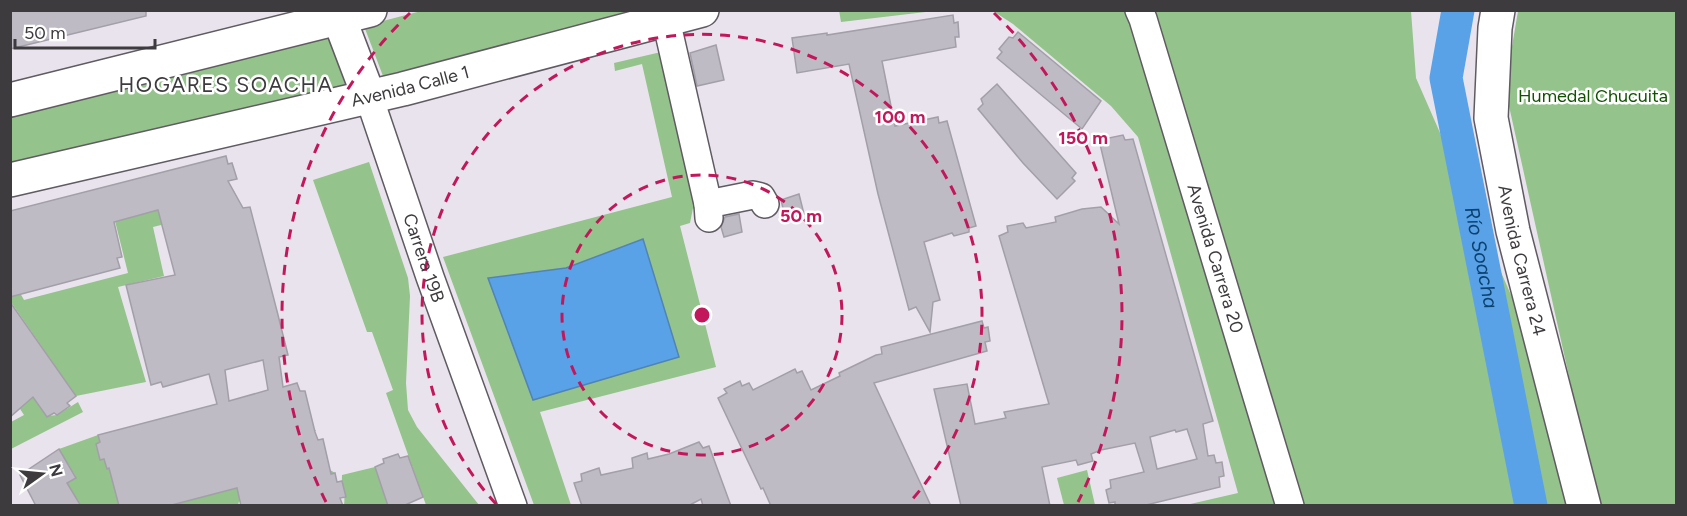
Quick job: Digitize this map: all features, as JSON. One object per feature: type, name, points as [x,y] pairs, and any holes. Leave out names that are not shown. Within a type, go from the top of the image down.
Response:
[{"type":"main road","points":[[10,100],[337,14],[370,10]]},
{"type":"main road","name":"Avenida Calle 1","points":[[10,180],[369,97],[702,10]]},
{"type":"main road","name":"Avenida Carrera 24","points":[[1498,10],[1495,28],[1491,117],[1513,231],[1584,506]]},
{"type":"main road","name":"Carrera 19B","points":[[337,14],[369,97]]},
{"type":"street","name":"Avenida Carrera 20","points":[[1139,10],[1290,506]]},
{"type":"street","points":[[666,20],[690,100],[708,211],[753,195],[760,197],[765,204]]},
{"type":"street","name":"Carrera 19B","points":[[369,97],[430,277],[513,506]]},
{"type":"green space","points":[[425,10],[643,11],[383,76],[364,26]]},
{"type":"green space","points":[[839,10],[934,10],[934,11],[841,22]]},
{"type":"green space","name":"Humedal Chucuita","points":[[993,11],[1411,11],[1416,78],[1592,480],[1505,88],[1518,11],[1676,11],[1676,505],[1186,505],[1238,493],[1138,137],[1111,106],[1013,24]]},
{"type":"green space","points":[[328,37],[345,84],[341,90],[11,170],[10,109]]},
{"type":"green space","points":[[661,52],[695,198],[690,223],[680,226],[716,367],[540,412],[571,505],[534,505],[443,257],[672,197],[642,64],[615,71],[614,63]]},
{"type":"green space","points":[[369,162],[408,278],[410,296],[406,383],[408,410],[417,427],[479,505],[426,505],[386,393],[393,390],[372,332],[367,332],[313,180]]},
{"type":"green space","points":[[234,191],[241,205],[153,227],[164,276],[118,287],[146,382],[76,396],[11,302],[10,275],[24,300],[128,273],[115,221]]},
{"type":"green space","points":[[10,364],[47,416],[57,415],[78,402],[83,412],[11,449],[11,422],[24,415],[11,395]]},
{"type":"green space","points":[[306,418],[316,431],[118,482],[119,490],[115,492],[119,505],[81,505],[67,483],[76,477],[59,449],[98,435],[100,442],[96,445],[100,460],[104,459],[107,469]]},
{"type":"green space","points":[[324,466],[335,473],[240,498],[238,505],[167,506]]},
{"type":"green space","points":[[375,467],[388,505],[344,505],[342,475]]},
{"type":"green space","points":[[1087,470],[1095,505],[1064,505],[1057,478]]},
{"type":"water","points":[[643,239],[679,357],[533,400],[488,278],[566,268]]},
{"type":"building","points":[[10,10],[146,10],[146,16],[10,49]]},
{"type":"building","points":[[953,15],[954,23],[958,22],[959,37],[955,37],[956,47],[882,61],[895,126],[938,117],[939,123],[947,121],[976,226],[969,228],[969,232],[954,236],[952,233],[924,242],[940,300],[933,302],[930,332],[916,307],[909,310],[878,194],[849,64],[797,73],[792,38],[827,33],[827,35]]},
{"type":"building","points":[[1018,32],[1101,101],[1082,129],[997,58],[1002,52],[999,49],[1009,37],[1013,38]]},
{"type":"building","points":[[716,45],[724,80],[697,86],[690,53]]},
{"type":"building","points":[[997,84],[1076,173],[1072,178],[1075,181],[1057,199],[1023,163],[978,109],[983,104],[981,99]]},
{"type":"building","points":[[1123,135],[1125,140],[1133,139],[1213,421],[1203,424],[1208,456],[1214,455],[1216,463],[1222,462],[1224,476],[1219,477],[1220,487],[1142,506],[1115,506],[1115,502],[1109,503],[1106,490],[1111,488],[1110,480],[1144,472],[1135,443],[1101,450],[1091,454],[1093,461],[1078,465],[1076,460],[1042,467],[1050,506],[961,506],[934,389],[967,384],[975,424],[1006,418],[1004,412],[1049,404],[999,236],[1008,232],[1007,226],[1023,223],[1026,228],[1056,222],[1055,217],[1082,209],[1101,207],[1119,224],[1099,140]],"holes":[[[1187,429],[1197,459],[1157,469],[1150,437]]]},
{"type":"building","points":[[226,156],[228,164],[232,163],[237,179],[228,181],[243,208],[250,207],[288,355],[279,357],[283,387],[297,383],[300,391],[305,391],[318,440],[323,439],[331,474],[335,473],[337,482],[342,481],[346,497],[340,498],[343,506],[241,506],[237,488],[168,506],[119,506],[109,468],[107,469],[104,459],[100,460],[96,444],[100,442],[98,435],[217,404],[209,374],[163,387],[161,382],[151,385],[126,285],[175,275],[158,210],[114,222],[122,257],[117,258],[120,268],[10,297],[10,211]],"holes":[[[263,360],[268,390],[229,401],[225,370]]]},
{"type":"building","points":[[799,194],[804,214],[786,221],[781,200]]},
{"type":"building","points":[[739,214],[742,232],[724,237],[721,227],[725,217]]},
{"type":"building","points":[[10,302],[76,396],[67,403],[70,406],[57,415],[54,413],[47,417],[33,397],[10,417]]},
{"type":"building","points":[[982,321],[984,328],[988,327],[990,341],[985,342],[987,351],[874,383],[931,506],[771,506],[718,398],[727,393],[724,389],[740,381],[742,386],[749,383],[753,390],[795,369],[797,373],[802,371],[811,390],[840,376],[839,373],[882,354],[881,347]]},
{"type":"building","points":[[699,442],[703,448],[709,446],[731,506],[703,506],[701,499],[688,506],[582,506],[574,483],[582,481],[581,474],[599,468],[601,475],[633,468],[632,458],[647,453],[648,459],[669,454]]},
{"type":"building","points":[[59,449],[76,478],[67,483],[81,506],[36,506],[20,475]]},
{"type":"building","points":[[398,454],[400,458],[408,456],[423,497],[403,506],[388,506],[375,467],[384,463],[383,459]]},
{"type":"waterway","name":"Río Soacha","points":[[1458,10],[1446,78],[1531,506]]},
{"type":"district","name":"HOGARES SOACHA","points":[[226,85]]}]
